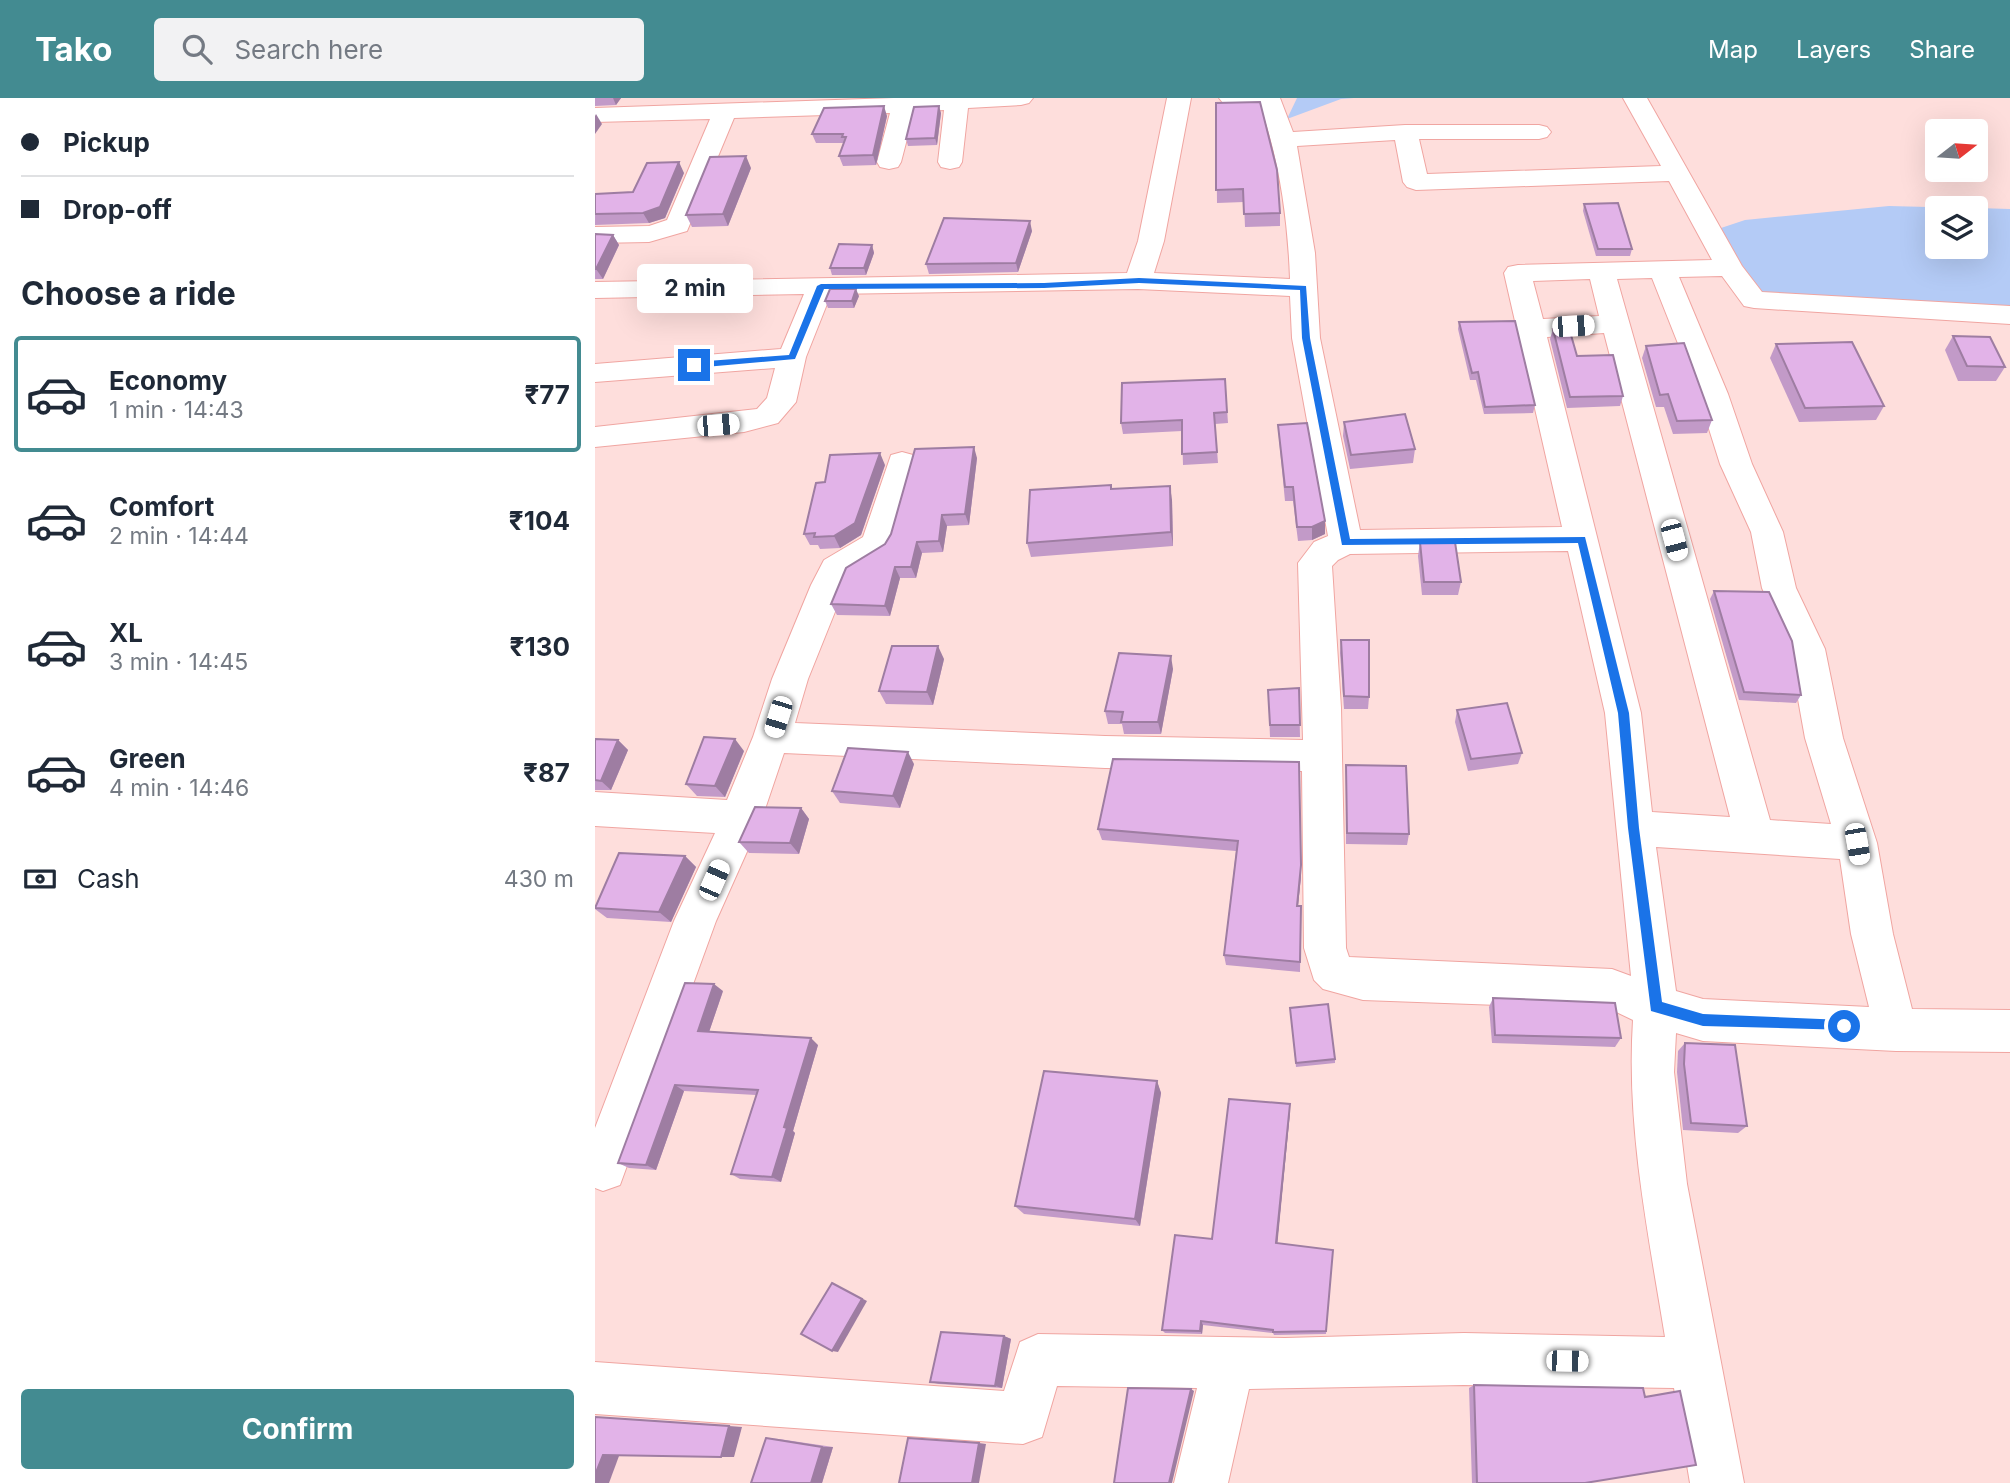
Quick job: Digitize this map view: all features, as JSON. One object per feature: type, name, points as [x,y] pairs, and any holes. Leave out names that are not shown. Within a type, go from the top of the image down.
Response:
[{"type":"street","points":[[595,115],[725,112],[1021,98]]},
{"type":"street","points":[[1139,281],[1151,241],[1179,98]]},
{"type":"street","points":[[1231,98],[1269,100],[1285,140],[1302,253],[1306,338],[1346,542]]},
{"type":"street","points":[[1635,98],[1730,268],[1754,300],[2010,315]]},
{"type":"street","points":[[889,162],[905,102]]},
{"type":"street","points":[[950,162],[957,102]]},
{"type":"street","points":[[595,235],[657,233],[678,225],[725,112]]},
{"type":"street","points":[[1285,140],[1405,132],[1539,132]]},
{"type":"street","points":[[1405,132],[1416,182],[1677,173]]},
{"type":"street","points":[[1717,1483],[1663,1184],[1652,1072],[1656,1007],[1623,713],[1518,273],[1730,268]]},
{"type":"street","points":[[1662,269],[1713,394],[1736,464],[1767,532],[1779,588],[1807,649],[1824,737],[1857,844],[1872,934],[1896,1030]]},
{"type":"street","points":[[1601,271],[1755,836]]},
{"type":"street","points":[[595,290],[1044,285],[1139,281],[1304,288]]},
{"type":"street","points":[[595,437],[744,422],[767,416],[781,402],[792,357],[821,286]]},
{"type":"street","points":[[1531,328],[1616,324]]},
{"type":"street","points":[[595,373],[792,357]]},
{"type":"street","points":[[603,1168],[695,921],[742,818],[741,812],[772,737],[790,679],[828,585],[837,569],[877,544],[902,463]]},
{"type":"street","points":[[1582,540],[1346,542],[1326,551],[1315,564],[1315,601],[1325,720],[1321,756],[1325,948],[1329,966],[1338,975],[1363,980],[1612,989],[1656,1007],[1703,1020],[1896,1030],[2010,1031]]},
{"type":"street","points":[[772,737],[1105,752],[1321,756]]},
{"type":"street","points":[[595,809],[742,818]]},
{"type":"street","points":[[1634,828],[1857,844]]},
{"type":"street","points":[[595,1388],[1023,1418],[1038,1360],[1285,1364],[1464,1359],[1696,1363]]},
{"type":"street","points":[[1201,1483],[1229,1362]]},
{"type":"water","points":[[1297,98],[1354,98],[1341,99],[1287,119]]},
{"type":"water","points":[[1889,206],[1925,207],[1925,259],[1988,259],[1988,208],[2010,209],[2010,313],[1787,297],[1743,289],[1712,260],[1703,234],[1745,220]]},
{"type":"building","points":[[1260,102],[1277,170],[1280,213],[1244,214],[1243,189],[1216,190],[1216,103]]},
{"type":"building","points":[[884,106],[873,155],[839,156],[846,137],[842,137],[843,134],[812,134],[824,108]]},
{"type":"building","points":[[939,106],[935,138],[906,139],[914,107]]},
{"type":"building","points":[[746,156],[723,214],[686,215],[710,157]]},
{"type":"building","points":[[679,162],[660,207],[643,213],[595,214],[595,194],[633,192],[647,163]]},
{"type":"building","points":[[1618,203],[1632,249],[1598,249],[1584,204]]},
{"type":"building","points":[[944,218],[1030,221],[1016,263],[926,264]]},
{"type":"building","points":[[595,234],[613,235],[596,269],[595,269]]},
{"type":"building","points":[[839,244],[872,245],[864,268],[830,268]]},
{"type":"building","points":[[830,289],[856,289],[852,301],[825,301]]},
{"type":"building","points":[[1515,321],[1535,405],[1485,407],[1478,372],[1472,373],[1459,322]]},
{"type":"building","points":[[1569,328],[1577,356],[1613,355],[1623,396],[1570,397],[1553,329]]},
{"type":"building","points":[[1953,336],[1990,337],[2005,367],[1967,366]]},
{"type":"building","points":[[1852,342],[1884,406],[1805,408],[1776,344]]},
{"type":"building","points":[[1684,343],[1712,420],[1677,421],[1668,394],[1660,395],[1646,346]]},
{"type":"building","points":[[1225,379],[1227,412],[1214,413],[1217,452],[1182,454],[1182,420],[1121,423],[1122,383]]},
{"type":"building","points":[[1405,414],[1415,449],[1351,455],[1344,422]]},
{"type":"building","points":[[1307,423],[1325,521],[1312,527],[1297,527],[1293,487],[1285,487],[1278,425]]},
{"type":"building","points":[[974,447],[965,514],[942,515],[939,541],[917,542],[911,567],[895,567],[885,606],[831,604],[846,568],[885,544],[891,534],[915,449]]},
{"type":"building","points":[[880,453],[855,523],[834,536],[814,537],[815,533],[804,534],[816,483],[825,482],[830,455]]},
{"type":"building","points":[[1111,485],[1111,489],[1170,486],[1171,532],[1027,543],[1030,490]]},
{"type":"building","points":[[1420,542],[1455,542],[1461,582],[1424,582]]},
{"type":"building","points":[[1714,591],[1769,592],[1792,641],[1801,695],[1744,692]]},
{"type":"building","points":[[1341,640],[1369,640],[1369,697],[1344,696]]},
{"type":"building","points":[[892,646],[938,646],[927,692],[879,691]]},
{"type":"building","points":[[1119,653],[1171,656],[1158,722],[1121,722],[1123,712],[1105,711]]},
{"type":"building","points":[[1299,688],[1300,725],[1270,725],[1268,690]]},
{"type":"building","points":[[1507,703],[1522,753],[1471,759],[1457,710]]},
{"type":"building","points":[[704,737],[735,739],[715,786],[686,784]]},
{"type":"building","points":[[595,739],[618,740],[601,781],[595,780]]},
{"type":"building","points":[[848,748],[908,752],[893,796],[832,791]]},
{"type":"building","points":[[1113,759],[1299,762],[1301,865],[1297,906],[1301,906],[1300,962],[1224,955],[1238,841],[1098,829]]},
{"type":"building","points":[[1346,765],[1406,766],[1409,834],[1347,833]]},
{"type":"building","points":[[755,807],[801,808],[790,843],[739,842]]},
{"type":"building","points":[[619,853],[685,856],[659,912],[595,908]]},
{"type":"building","points":[[685,983],[714,984],[698,1031],[811,1038],[772,1177],[731,1174],[758,1090],[675,1085],[646,1165],[618,1163]]},
{"type":"building","points":[[1493,998],[1615,1003],[1621,1038],[1495,1035]]},
{"type":"building","points":[[1328,1004],[1335,1059],[1296,1063],[1290,1008]]},
{"type":"building","points":[[1685,1043],[1735,1045],[1747,1126],[1691,1123],[1684,1064]]},
{"type":"building","points":[[1044,1071],[1157,1081],[1135,1219],[1015,1206]]},
{"type":"building","points":[[1229,1099],[1290,1104],[1276,1243],[1333,1250],[1326,1331],[1273,1332],[1201,1321],[1200,1331],[1162,1330],[1175,1235],[1212,1239]]},
{"type":"building","points":[[832,1283],[862,1299],[832,1351],[801,1334]]},
{"type":"building","points":[[941,1332],[1004,1336],[995,1386],[930,1382]]},
{"type":"building","points":[[1474,1385],[1643,1388],[1645,1397],[1680,1391],[1696,1465],[1585,1483],[1477,1483]]},
{"type":"building","points":[[1128,1388],[1191,1389],[1169,1483],[1114,1483]]},
{"type":"building","points":[[595,1417],[729,1426],[721,1457],[603,1455],[595,1475]]},
{"type":"building","points":[[766,1438],[822,1447],[811,1483],[751,1483]]},
{"type":"building","points":[[908,1438],[979,1443],[972,1483],[899,1483]]},
{"type":"route","points":[[694,365],[792,357],[821,286],[1044,285],[1139,281],[1304,288],[1306,338],[1346,542],[1582,540],[1623,713],[1656,1007],[1703,1020],[1844,1026]]}]
